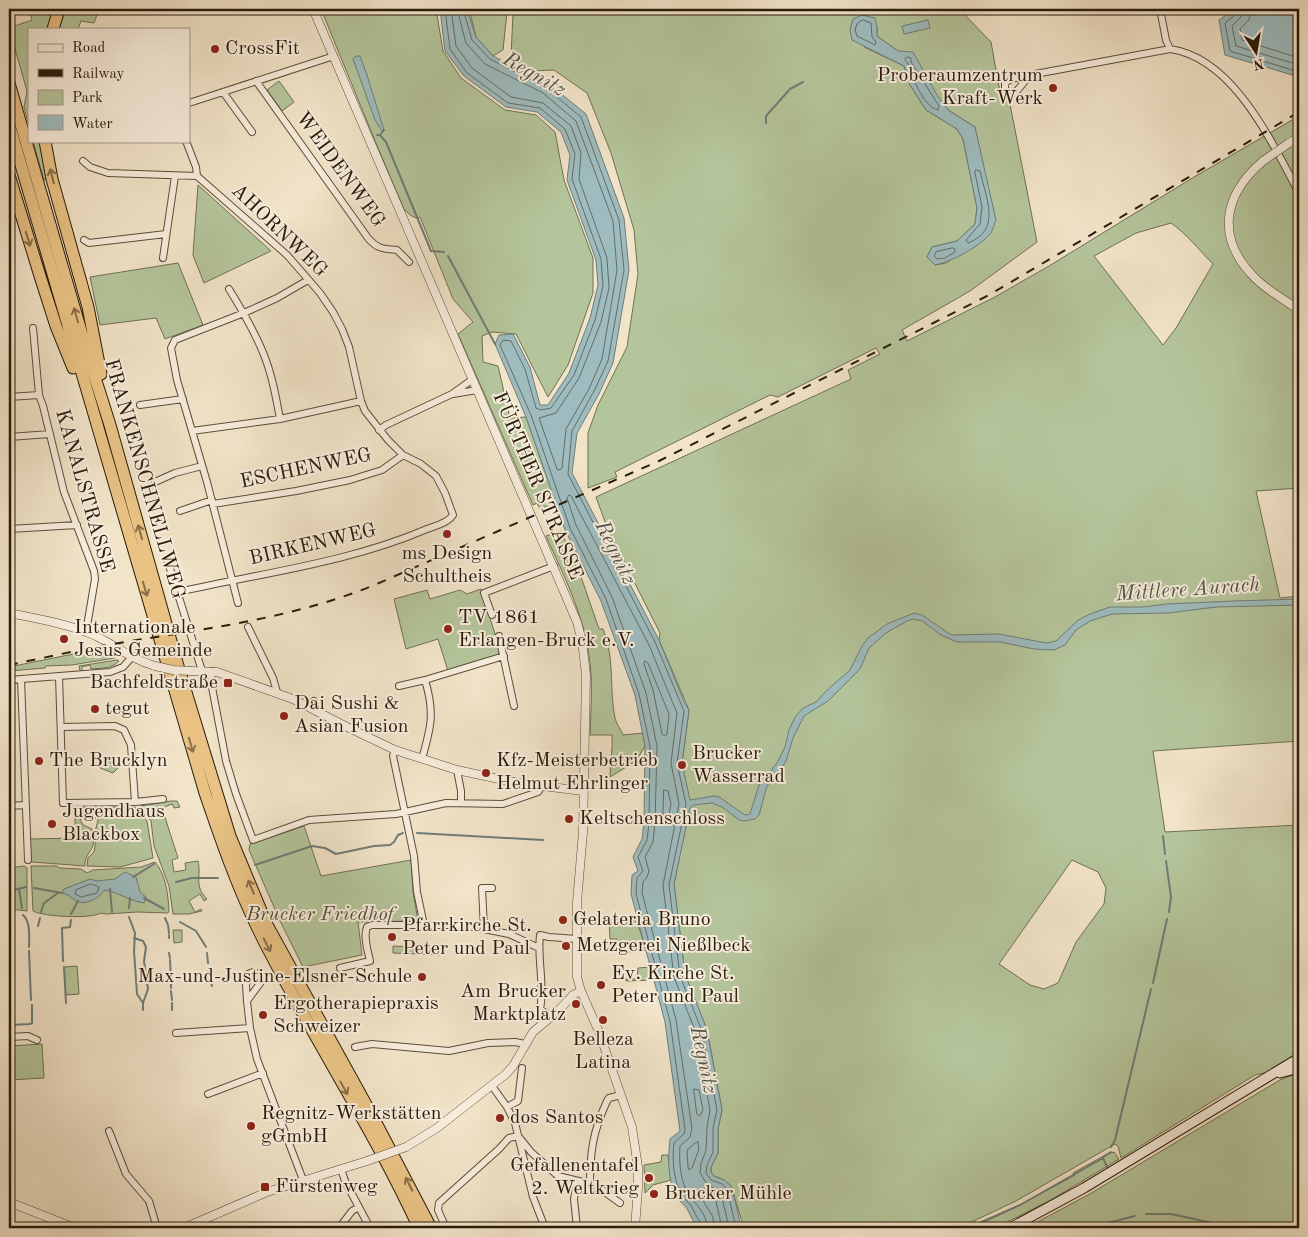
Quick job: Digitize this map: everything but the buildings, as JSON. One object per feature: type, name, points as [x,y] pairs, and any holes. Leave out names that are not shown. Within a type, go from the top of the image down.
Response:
[{"type":"highway","points":[[53,28],[60,9]]},
{"type":"highway","name":"FRANKENSCHNELLWEG","points":[[9,83],[213,783],[241,863],[267,924],[378,1126],[431,1228]]},
{"type":"highway","name":"FRANKENSCHNELLWEG","points":[[9,124],[205,793],[221,841],[280,973],[390,1170],[420,1228]]},
{"type":"highway","points":[[45,142],[52,179],[88,307],[110,425]]},
{"type":"highway","points":[[9,175],[54,318],[88,411],[100,437]]},
{"type":"main road","points":[[1010,1228],[1084,1188],[1299,1058]]},
{"type":"main road","points":[[1270,1075],[1299,1068]]},
{"type":"street","name":"FÜRTHER STRASSE","points":[[313,9],[577,622],[586,675],[583,832],[577,902],[577,970],[581,991],[599,1032],[632,1127],[637,1162],[638,1188],[635,1228]]},
{"type":"street","points":[[1160,9],[1166,40],[1170,49]]},
{"type":"street","points":[[1030,75],[1170,49],[1182,50],[1224,76],[1235,88],[1253,112],[1299,194]]},
{"type":"street","points":[[190,103],[315,64],[334,56]]},
{"type":"street","name":"WEIDENWEG","points":[[256,81],[368,238],[381,249],[397,250],[409,262]]},
{"type":"street","points":[[223,92],[252,132]]},
{"type":"street","points":[[1299,137],[1263,161],[1246,176],[1235,193],[1229,217],[1234,246],[1247,269],[1268,290],[1299,310]]},
{"type":"street","points":[[83,161],[93,169],[108,173],[197,176],[196,167],[186,142]]},
{"type":"street","points":[[163,258],[174,176]]},
{"type":"street","name":"AHORNWEG","points":[[197,176],[287,255],[333,312],[342,329],[365,411],[379,430],[403,455],[421,464],[436,476],[452,509],[452,518]]},
{"type":"street","points":[[84,240],[88,243],[166,234]]},
{"type":"street","points":[[238,603],[171,348],[175,340],[244,313],[277,298],[308,280]]},
{"type":"street","points":[[229,289],[244,313],[264,355],[274,387],[280,419]]},
{"type":"street","name":"KANALSTRASSE","points":[[33,328],[39,395],[64,492],[94,571],[95,579],[86,632]]},
{"type":"street","points":[[379,430],[452,394],[473,379]]},
{"type":"street","points":[[452,394],[478,390]]},
{"type":"street","points":[[9,397],[39,395]]},
{"type":"street","points":[[140,404],[183,399]]},
{"type":"street","points":[[192,430],[280,419],[361,401]]},
{"type":"street","points":[[9,437],[50,434]]},
{"type":"street","name":"ESCHENWEG","points":[[180,511],[212,502],[312,488],[350,480],[382,470],[403,455]]},
{"type":"street","points":[[154,482],[176,473],[202,466]]},
{"type":"street","name":"BIRKENWEG","points":[[178,592],[336,559],[416,534],[452,518]]},
{"type":"street","points":[[9,529],[77,525]]},
{"type":"street","points":[[167,559],[202,671]]},
{"type":"street","points":[[492,616],[484,593],[554,566]]},
{"type":"street","points":[[9,613],[86,632],[132,657],[155,666],[174,670],[212,671],[311,703],[349,728],[395,750],[457,770],[503,781],[583,791]]},
{"type":"street","points":[[248,627],[273,678],[277,692]]},
{"type":"street","points":[[499,636],[514,706]]},
{"type":"street","points":[[399,686],[504,656]]},
{"type":"street","points":[[9,680],[116,670],[125,666],[132,657]]},
{"type":"street","points":[[212,671],[211,682],[226,761],[253,840],[309,820],[405,812],[432,805],[461,802],[503,804],[538,792],[542,786]]},
{"type":"street","points":[[59,676],[63,803],[135,802],[163,799]]},
{"type":"street","points":[[21,679],[28,860]]},
{"type":"street","points":[[422,759],[432,714],[425,680]]},
{"type":"street","points":[[60,727],[115,726],[124,730],[131,745],[135,802]]},
{"type":"street","points":[[395,750],[393,756],[405,812],[424,925]]},
{"type":"street","points":[[457,770],[462,791],[461,802]]},
{"type":"street","points":[[9,806],[26,805]]},
{"type":"street","points":[[484,929],[482,888],[492,888]]},
{"type":"street","points":[[340,968],[370,961],[367,950],[366,930],[368,927],[469,926],[516,936],[539,948]]},
{"type":"street","points":[[551,1017],[540,1009],[542,994],[540,935],[576,939]]},
{"type":"street","points":[[184,1228],[267,1192],[367,1161],[406,1147],[427,1136],[510,1071],[525,1044],[537,1028],[551,1017],[572,995],[581,991]]},
{"type":"street","points":[[247,1000],[250,1028],[257,1059],[303,1180]]},
{"type":"street","points":[[176,1033],[250,1028]]},
{"type":"street","points":[[9,1037],[28,1036],[37,1040]]},
{"type":"street","points":[[354,1046],[372,1044],[449,1051],[488,1043],[515,1042],[525,1044]]},
{"type":"street","points":[[507,1107],[518,1100],[522,1068]]},
{"type":"street","points":[[208,1094],[263,1073]]},
{"type":"street","points":[[492,1086],[507,1107],[515,1124],[534,1197],[545,1228]]},
{"type":"street","points":[[590,1184],[590,1155],[595,1130],[607,1102],[610,1098],[621,1094]]},
{"type":"street","points":[[108,1131],[126,1174],[149,1201],[156,1228]]},
{"type":"street","points":[[518,1136],[531,1152],[553,1172],[562,1177],[600,1188],[620,1203]]},
{"type":"street","points":[[446,1228],[438,1210],[439,1203],[509,1138],[518,1136]]},
{"type":"street","points":[[341,1169],[345,1181],[370,1228]]},
{"type":"street","points":[[577,1181],[574,1199],[577,1228]]},
{"type":"street","points":[[9,1202],[75,1228]]},
{"type":"street","points":[[339,1228],[352,1211],[359,1207]]},
{"type":"green space","points":[[29,9],[53,9],[47,28],[28,28],[28,122],[24,107],[27,91],[9,28],[32,20]]},
{"type":"green space","points":[[66,9],[99,9],[94,23],[81,21],[78,28],[59,28]]},
{"type":"green space","points":[[321,9],[436,9],[443,51],[461,78],[505,110],[536,115],[555,132],[564,180],[593,258],[593,293],[568,365],[548,397],[516,334],[492,332],[482,336],[483,362],[498,366],[510,418],[526,417],[556,502],[540,509],[537,503],[533,505],[458,334],[473,322],[453,299],[420,217],[418,219],[410,215],[404,209]]},
{"type":"green space","points":[[469,9],[959,9],[991,42],[1000,92],[1004,98],[1009,99],[1037,242],[970,291],[902,330],[907,341],[995,297],[1299,116],[1299,488],[1256,491],[1280,598],[1299,596],[1299,599],[1280,600],[1280,605],[1299,605],[1299,741],[1153,751],[1165,832],[1299,825],[1299,1228],[1026,1228],[1088,1195],[1280,1080],[1298,1073],[1297,1066],[1255,1075],[1121,1158],[1118,1146],[1115,1144],[1016,1201],[959,1228],[913,1228],[911,1226],[908,1228],[744,1228],[731,1186],[724,1180],[714,1176],[711,1172],[711,1167],[718,1153],[718,1129],[722,1110],[707,1030],[685,975],[674,884],[690,804],[682,763],[689,710],[659,640],[660,633],[608,530],[596,497],[851,379],[848,370],[880,354],[876,348],[778,397],[770,395],[615,472],[617,477],[588,488],[588,433],[598,405],[627,347],[638,274],[634,230],[611,153],[587,93],[554,70],[531,71],[511,57],[513,13],[507,12],[503,50],[493,56],[476,37]],"holes":[[[877,27],[877,36],[898,51],[948,110],[975,127],[990,234],[946,263],[935,265],[927,257],[932,247],[957,241],[975,224],[977,208],[963,139],[957,129],[926,110],[910,85],[904,66],[864,47]],[[1171,223],[1188,237],[1213,264],[1176,328],[1163,345],[1094,256],[1136,233]],[[1072,860],[1098,872],[1106,888],[1104,904],[1076,942],[1058,983],[1044,989],[1030,985],[999,964]]]},
{"type":"green space","points":[[279,81],[294,102],[282,111],[267,90]]},
{"type":"green space","points":[[33,142],[40,142],[48,179],[44,180]]},
{"type":"green space","points":[[198,185],[271,251],[204,283],[193,255]]},
{"type":"green space","points":[[178,263],[203,325],[165,339],[156,318],[100,325],[90,277]]},
{"type":"green space","points":[[561,531],[569,549],[563,552],[568,560],[572,558],[579,571],[599,629],[603,629],[607,640],[616,722],[623,735],[643,733],[645,746],[636,761],[610,777],[612,735],[590,735],[591,675],[586,639],[572,594],[546,536]]},
{"type":"green space","name":"TV 1861 Erlangen-Bruck e.V.","points":[[481,589],[500,650],[498,655],[448,671],[438,639],[406,649],[394,599],[427,590],[430,599],[460,590],[467,594]]},
{"type":"green space","points":[[103,648],[116,656],[115,658],[72,665],[9,671],[9,667]]},
{"type":"green space","points":[[119,661],[110,667],[91,669],[90,665],[82,667],[82,671],[80,671],[79,666]]},
{"type":"green space","points":[[109,761],[118,768],[113,773],[100,768]]},
{"type":"green space","points":[[177,801],[180,807],[174,808],[172,804],[162,808],[178,858],[172,860],[174,872],[186,870],[185,863],[198,861],[199,885],[207,899],[204,901],[200,894],[189,901],[195,912],[201,909],[202,911],[189,914],[173,914],[169,886],[154,846],[151,821],[140,806]]},
{"type":"green space","points":[[91,807],[96,813],[95,819],[86,816],[80,820],[83,825],[92,829],[94,836],[93,846],[85,861],[85,866],[31,861],[30,839],[75,838],[75,808]]},
{"type":"green space","points":[[100,807],[135,807],[147,821],[153,858],[120,867],[87,866],[88,858],[94,852],[99,816],[97,809]]},
{"type":"green space","name":"Brucker Friedhof","points":[[304,826],[321,876],[411,860],[413,892],[418,921],[358,922],[362,955],[303,967],[281,923],[249,850],[250,844]]},
{"type":"green space","points":[[155,862],[162,873],[166,885],[169,905],[168,913],[101,913],[67,917],[47,915],[33,911],[31,866],[81,869],[87,873],[93,870],[141,867]]},
{"type":"green space","points":[[24,866],[27,868],[27,911],[9,909],[9,868]]},
{"type":"green space","points":[[609,919],[637,921],[646,950],[628,952],[631,946],[617,946],[617,939],[610,939]]},
{"type":"green space","points":[[173,930],[182,930],[182,942],[174,943]]},
{"type":"green space","points":[[393,946],[443,948],[443,955],[393,953]]},
{"type":"green space","points":[[77,966],[79,994],[66,995],[64,967]]},
{"type":"green space","points":[[651,967],[655,980],[626,981],[626,979],[637,979],[638,968]]},
{"type":"green space","points":[[42,1044],[44,1078],[9,1080],[9,1046]]},
{"type":"green space","points":[[1114,1152],[1119,1159],[1051,1200],[997,1227],[972,1228],[1020,1205],[1075,1175],[1073,1173]]},
{"type":"green space","points":[[662,1155],[668,1155],[671,1180],[653,1185],[645,1193],[644,1165],[661,1162]]},
{"type":"water","name":"Regnitz","points":[[440,9],[467,9],[476,37],[493,56],[549,84],[586,114],[624,218],[629,270],[613,363],[599,394],[577,433],[572,473],[659,640],[689,710],[682,763],[690,800],[714,796],[719,797],[745,815],[750,814],[759,785],[777,763],[785,747],[789,730],[795,717],[803,708],[816,702],[850,670],[868,638],[887,624],[914,613],[922,615],[951,635],[999,634],[1046,643],[1056,641],[1078,620],[1110,607],[1299,599],[1299,605],[1216,607],[1169,613],[1112,614],[1090,621],[1076,630],[1065,645],[1054,650],[1034,649],[1000,642],[957,642],[941,635],[922,621],[913,619],[907,621],[886,633],[869,648],[860,669],[828,701],[804,716],[793,738],[786,761],[767,786],[759,815],[755,819],[739,820],[722,807],[712,803],[694,805],[690,808],[674,884],[685,974],[707,1030],[722,1110],[718,1129],[718,1153],[711,1167],[711,1172],[714,1176],[724,1180],[731,1186],[741,1228],[690,1228],[696,1224],[674,1191],[670,1177],[670,1139],[680,1131],[665,1022],[631,894],[632,875],[638,871],[633,857],[642,839],[644,822],[645,746],[635,695],[601,601],[565,530],[526,417],[495,344],[499,335],[513,334],[530,367],[540,405],[548,405],[569,373],[590,318],[598,285],[596,260],[567,180],[570,155],[561,132],[537,112],[506,107],[464,76],[445,51]]},
{"type":"water","points":[[1235,9],[1299,9],[1299,77],[1225,55],[1219,20]]},
{"type":"water","points":[[862,15],[875,18],[877,36],[898,51],[913,52],[937,95],[948,110],[975,127],[996,220],[991,233],[985,239],[949,261],[935,265],[927,257],[932,247],[957,241],[975,224],[977,208],[963,139],[957,129],[926,110],[910,85],[904,66],[852,40],[850,30],[853,19]]},
{"type":"water","points":[[928,20],[930,28],[904,34],[902,26]]},
{"type":"water","points":[[356,56],[360,56],[367,75],[384,130],[382,131],[375,120],[353,59]]},
{"type":"water","points":[[125,872],[136,877],[140,892],[146,897],[144,903],[105,890],[96,898],[84,903],[62,893],[64,889],[90,879],[97,881],[115,879]]},
{"type":"waterway","points":[[766,123],[766,116],[790,89],[803,82]]},
{"type":"waterway","points":[[380,135],[384,130]]},
{"type":"waterway","points":[[377,135],[380,135],[386,142],[431,251],[444,252]]},
{"type":"waterway","points":[[448,256],[495,344]]},
{"type":"waterway","points":[[255,865],[312,846],[325,848],[336,854],[374,846],[390,845],[398,835],[403,833]]},
{"type":"waterway","points":[[417,833],[543,840]]},
{"type":"waterway","points":[[1163,836],[1165,854]]},
{"type":"waterway","points":[[1166,861],[1171,897],[1169,912]]},
{"type":"waterway","points":[[133,877],[154,864]]},
{"type":"waterway","points":[[176,882],[192,878],[218,878]]},
{"type":"waterway","points":[[9,891],[26,887]]},
{"type":"waterway","points":[[34,888],[62,893]]},
{"type":"waterway","points":[[19,889],[22,908]]},
{"type":"waterway","points":[[110,889],[112,912]]},
{"type":"waterway","points":[[41,912],[44,903],[58,893]]},
{"type":"waterway","points":[[129,908],[130,898]]},
{"type":"waterway","points":[[144,898],[164,909]]},
{"type":"waterway","points":[[71,914],[78,901]]},
{"type":"waterway","points":[[23,915],[28,926],[29,947]]},
{"type":"waterway","points":[[129,917],[135,933],[134,951],[137,994],[143,1003],[143,1010]]},
{"type":"waterway","points":[[38,926],[40,918]]},
{"type":"waterway","points":[[165,918],[169,933]]},
{"type":"waterway","points":[[1153,983],[1167,919]]},
{"type":"waterway","points":[[63,961],[62,928],[70,927],[71,920]]},
{"type":"waterway","points":[[180,922],[196,931],[206,947]]},
{"type":"waterway","points":[[134,938],[143,941],[146,947],[144,961],[148,989],[143,1003]]},
{"type":"waterway","points":[[29,951],[31,1000]]},
{"type":"waterway","points":[[169,953],[170,958]]},
{"type":"waterway","points":[[207,953],[208,963]]},
{"type":"waterway","points":[[170,960],[171,979]]},
{"type":"waterway","points":[[64,967],[66,1003]]},
{"type":"waterway","points":[[208,968],[212,986]]},
{"type":"waterway","points":[[171,981],[171,988]]},
{"type":"waterway","points":[[1111,1147],[1115,1140],[1151,989]]},
{"type":"waterway","points":[[171,991],[172,1000]]},
{"type":"waterway","points":[[172,1003],[172,1010]]},
{"type":"waterway","points":[[9,1025],[32,1023],[32,1005]]},
{"type":"waterway","points":[[1103,1157],[1111,1152]]},
{"type":"waterway","points":[[968,1228],[1020,1205],[1103,1158],[1107,1167]]},
{"type":"waterway","points":[[1146,1214],[1171,1214],[1236,1228]]},
{"type":"waterway","points":[[1088,1228],[1135,1216]]},
{"type":"railway","points":[[9,665],[100,646],[214,628],[281,614],[314,606],[379,583],[659,461],[989,295],[1299,112]]},
{"type":"place","name":"CrossFit","points":[[215,49]]},
{"type":"place","name":"Proberaumzentrum Kraft-Werk","points":[[1053,88]]},
{"type":"place","name":"ms Design Schultheis","points":[[447,534]]},
{"type":"place","name":"TV 1861 Erlangen-Bruck e.V.","points":[[448,629]]},
{"type":"place","name":"Internationale Jesus Gemeinde","points":[[64,639]]},
{"type":"place","name":"Bachfeldstraße","points":[[228,683]]},
{"type":"place","name":"tegut","points":[[95,709]]},
{"type":"place","name":"Dai Sushi & Asian Fusion","points":[[284,716]]},
{"type":"place","name":"The Brucklyn","points":[[39,761]]},
{"type":"place","name":"Brucker Wasserrad","points":[[682,765]]},
{"type":"place","name":"Kfz-Meisterbetrieb Helmut Ehrlinger","points":[[486,773]]},
{"type":"place","name":"Keltschenschloss","points":[[569,819]]},
{"type":"place","name":"Jugendhaus Blackbox","points":[[52,824]]},
{"type":"place","name":"Gelateria Bruno","points":[[563,920]]},
{"type":"place","name":"Pfarrkirche St. Peter und Paul","points":[[392,937]]},
{"type":"place","name":"Metzgerei Nießlbeck","points":[[566,946]]},
{"type":"place","name":"Max-und-Justine-Elsner-Schule","points":[[422,977]]},
{"type":"place","name":"Ev. Kirche St. Peter und Paul","points":[[601,985]]},
{"type":"place","name":"Am Brucker Marktplatz","points":[[576,1004]]},
{"type":"place","name":"Ergotherapiepraxis Schweizer","points":[[263,1015]]},
{"type":"place","name":"Belleza Latina","points":[[603,1020]]},
{"type":"place","name":"dos Santos","points":[[500,1118]]},
{"type":"place","name":"Regnitz-Werkstätten gGmbH","points":[[251,1126]]},
{"type":"place","name":"Gefallenentafel 2. Weltkrieg","points":[[649,1178]]},
{"type":"place","name":"Fürstenweg","points":[[265,1187]]},
{"type":"place","name":"Brucker Mühle","points":[[654,1194]]},
{"type":"water label","name":"Mittlere Aurach","points":[[1188,590]]}]
